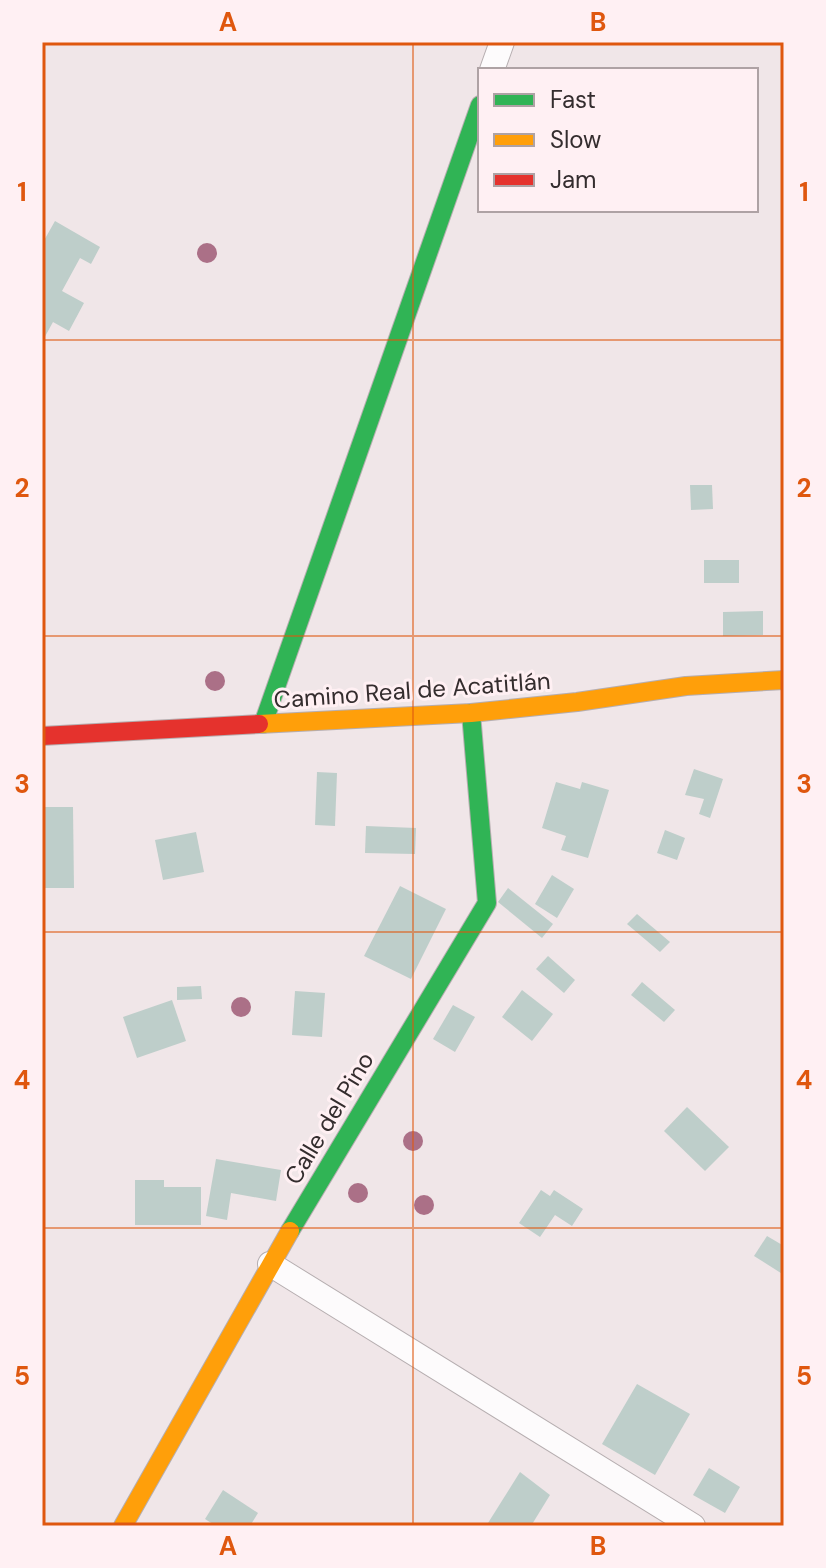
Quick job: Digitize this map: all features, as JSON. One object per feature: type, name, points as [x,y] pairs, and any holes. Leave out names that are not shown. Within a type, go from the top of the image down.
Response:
[{"type":"street","points":[[493,68],[502,42]]},
{"type":"street","points":[[263,724],[478,111]]},
{"type":"street","name":"Camino Real de Acatitlán","points":[[42,736],[471,713],[686,686],[784,680]]},
{"type":"street","name":"Calle del Pino","points":[[123,1526],[270,1264],[487,903],[471,713]]},
{"type":"street","points":[[270,1264],[693,1526]]},
{"type":"building","points":[[55,221],[100,247],[91,264],[80,258],[62,291],[84,303],[69,331],[53,322],[42,342],[42,244]]},
{"type":"building","points":[[690,485],[712,485],[713,509],[691,510]]},
{"type":"building","points":[[704,560],[739,560],[739,583],[704,583]]},
{"type":"building","points":[[763,611],[763,635],[723,636],[723,612]]},
{"type":"building","points":[[694,769],[723,779],[710,818],[699,814],[704,799],[685,795]]},
{"type":"building","points":[[317,772],[337,773],[335,826],[315,825]]},
{"type":"building","points":[[556,782],[580,789],[582,782],[609,790],[588,858],[561,850],[566,836],[542,828]]},
{"type":"building","points":[[42,807],[73,807],[74,888],[42,888]]},
{"type":"building","points":[[366,826],[416,828],[415,854],[365,853]]},
{"type":"building","points":[[665,830],[685,838],[677,860],[657,853]]},
{"type":"building","points":[[196,832],[204,872],[163,880],[155,840]]},
{"type":"building","points":[[552,875],[574,889],[557,918],[535,904]]},
{"type":"building","points":[[400,886],[446,909],[411,979],[364,956]]},
{"type":"building","points":[[508,888],[553,924],[542,938],[498,902]]},
{"type":"building","points":[[637,914],[670,942],[660,952],[627,924]]},
{"type":"building","points":[[548,956],[575,980],[564,993],[536,969]]},
{"type":"building","points":[[642,982],[675,1010],[664,1022],[631,995]]},
{"type":"building","points":[[201,986],[202,999],[177,1000],[177,987]]},
{"type":"building","points":[[522,990],[553,1014],[532,1041],[502,1017]]},
{"type":"building","points":[[295,991],[325,993],[322,1037],[292,1035]]},
{"type":"building","points":[[172,1000],[186,1041],[137,1058],[123,1017]]},
{"type":"building","points":[[453,1005],[475,1017],[455,1052],[433,1039]]},
{"type":"building","points":[[687,1107],[729,1147],[705,1171],[664,1131]]},
{"type":"building","points":[[216,1159],[281,1170],[276,1201],[231,1193],[227,1220],[206,1216]]},
{"type":"building","points":[[135,1180],[164,1180],[164,1187],[201,1187],[201,1225],[135,1225]]},
{"type":"building","points":[[541,1190],[550,1196],[554,1190],[583,1209],[572,1226],[555,1215],[540,1237],[519,1223]]},
{"type":"building","points":[[767,1236],[784,1246],[784,1275],[754,1256]]},
{"type":"building","points":[[637,1384],[690,1414],[655,1475],[602,1444]]},
{"type":"building","points":[[709,1468],[740,1487],[725,1513],[693,1495]]},
{"type":"building","points":[[520,1472],[550,1495],[531,1526],[493,1526],[488,1523]]},
{"type":"building","points":[[223,1490],[258,1513],[250,1526],[216,1526],[205,1519]]},
{"type":"traffic: fast","points":[[263,724],[478,111]]},
{"type":"traffic: fast","points":[[290,1231],[487,903],[471,713]]},
{"type":"traffic: slow","points":[[259,724],[471,713],[686,686],[784,680]]},
{"type":"traffic: slow","points":[[123,1526],[290,1231]]},
{"type":"traffic: jam","points":[[42,736],[259,724]]}]
